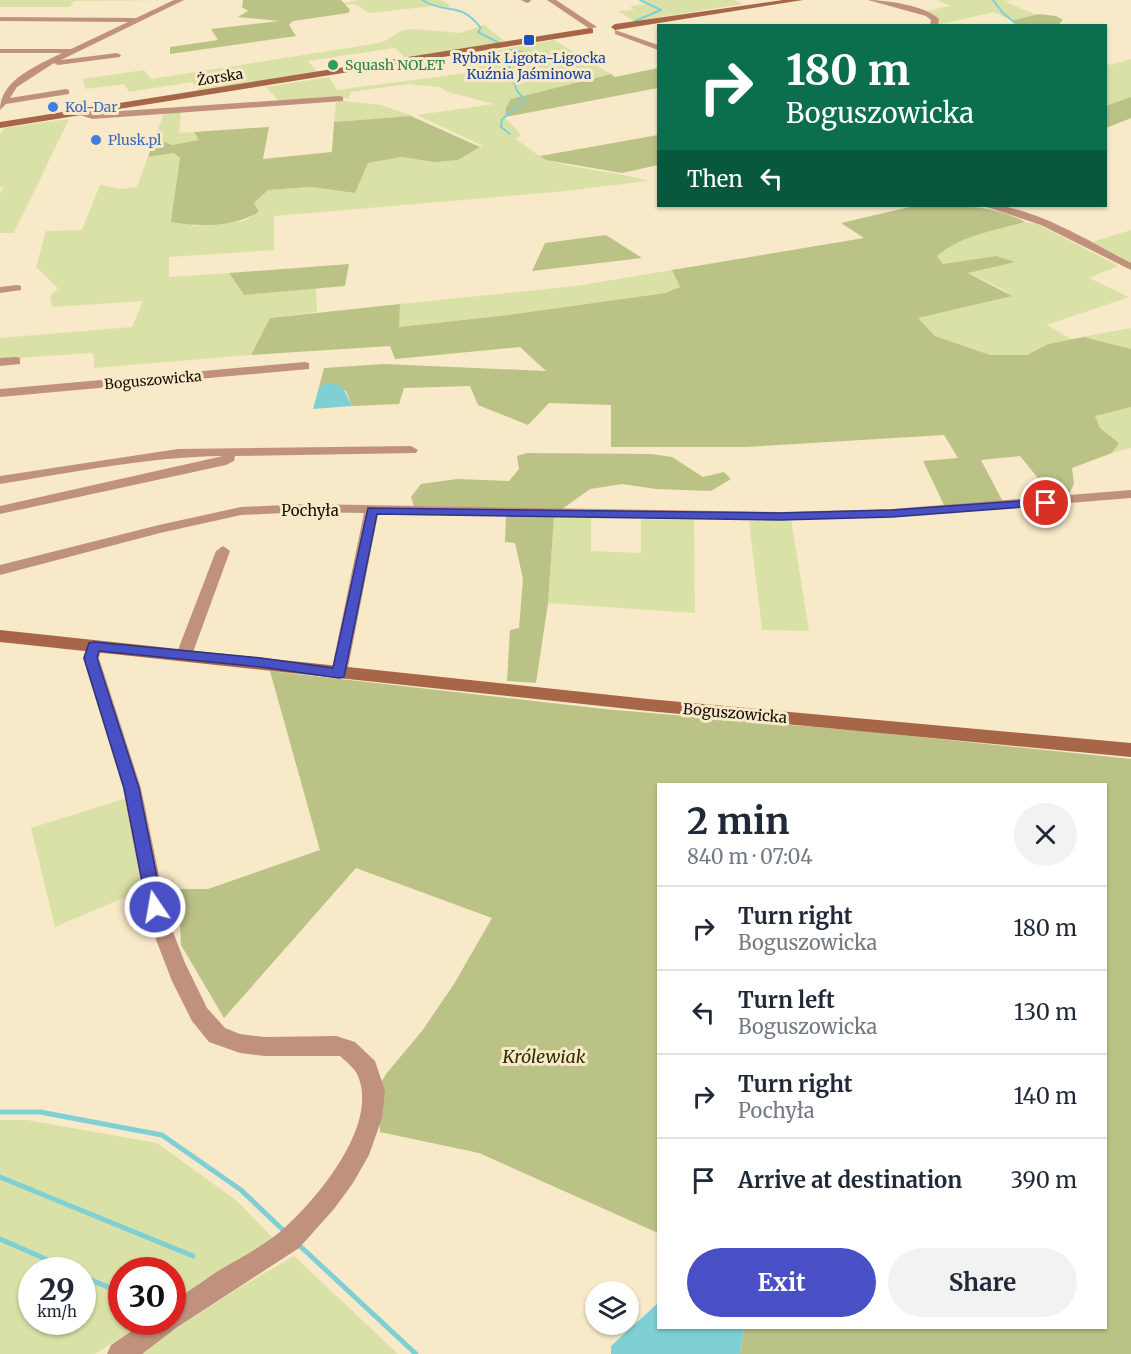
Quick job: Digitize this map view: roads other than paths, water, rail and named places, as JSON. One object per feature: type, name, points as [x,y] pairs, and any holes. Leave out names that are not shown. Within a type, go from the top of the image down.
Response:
[{"type":"main road","name":"Żorska","points":[[0,125],[800,0]]},
{"type":"main road","name":"Boguszowicka","points":[[0,636],[339,674],[1131,750]]},
{"type":"street","points":[[2,104],[19,82],[45,64],[180,0]]},
{"type":"street","points":[[551,0],[576,17],[605,30],[657,48]]},
{"type":"street","points":[[872,0],[929,14],[935,19],[934,24]]},
{"type":"street","points":[[0,19],[139,20]]},
{"type":"street","points":[[0,51],[71,51]]},
{"type":"street","points":[[45,64],[117,55]]},
{"type":"street","points":[[6,81],[19,82]]},
{"type":"street","points":[[2,104],[66,92]]},
{"type":"street","points":[[78,113],[92,116],[340,99]]},
{"type":"street","points":[[992,207],[1045,223],[1131,267]]},
{"type":"street","points":[[0,290],[16,288]]},
{"type":"street","points":[[0,362],[16,361]]},
{"type":"street","name":"Boguszowicka","points":[[0,393],[305,366]]},
{"type":"street","points":[[0,480],[178,453],[411,450]]},
{"type":"street","points":[[0,510],[226,461],[234,452]]},
{"type":"street","name":"Pochyła","points":[[0,570],[159,529],[242,511],[305,508],[780,516],[892,513],[1131,494]]},
{"type":"street","points":[[339,674],[372,510]]},
{"type":"street","points":[[184,655],[223,552]]},
{"type":"street","points":[[94,646],[91,658],[132,788],[158,919],[164,939],[204,1023],[217,1034],[243,1043],[345,1048],[363,1062],[374,1088],[367,1135],[357,1154],[303,1228],[275,1251],[186,1308]]},
{"type":"street","points":[[120,1354],[147,1335]]},
{"type":"water","points":[[328,383],[342,386],[352,406],[313,409],[319,387]]},
{"type":"water","points":[[657,1304],[657,1329],[744,1329],[740,1354],[611,1354],[611,1346],[623,1335],[639,1335],[639,1320]]},
{"type":"waterway","points":[[422,0],[431,5],[466,14],[481,28],[478,32],[499,43]]},
{"type":"waterway","points":[[635,21],[661,10],[640,0]]},
{"type":"waterway","points":[[993,0],[1003,13],[1017,24]]},
{"type":"waterway","points":[[510,50],[523,52]]},
{"type":"waterway","points":[[510,134],[501,127],[502,119],[525,100],[517,91],[508,63],[524,53]]},
{"type":"waterway","points":[[0,1112],[40,1112],[162,1135],[241,1190],[284,1231]]},
{"type":"waterway","points":[[0,1177],[193,1256]]},
{"type":"waterway","points":[[0,1239],[41,1257]]},
{"type":"waterway","points":[[299,1245],[416,1354]]},
{"type":"waterway","points":[[96,1282],[108,1287]]},
{"type":"place","name":"Rybnik Ligota-Ligocka Kuźnia Jaśminowa","points":[[529,40]]},
{"type":"place","name":"Squash NOLET","points":[[333,65]]},
{"type":"place","name":"Kol-Dar","points":[[53,107]]},
{"type":"place","name":"Plusk.pl","points":[[96,140]]},
{"type":"park label","name":"Królewiak","points":[[544,1056]]}]
